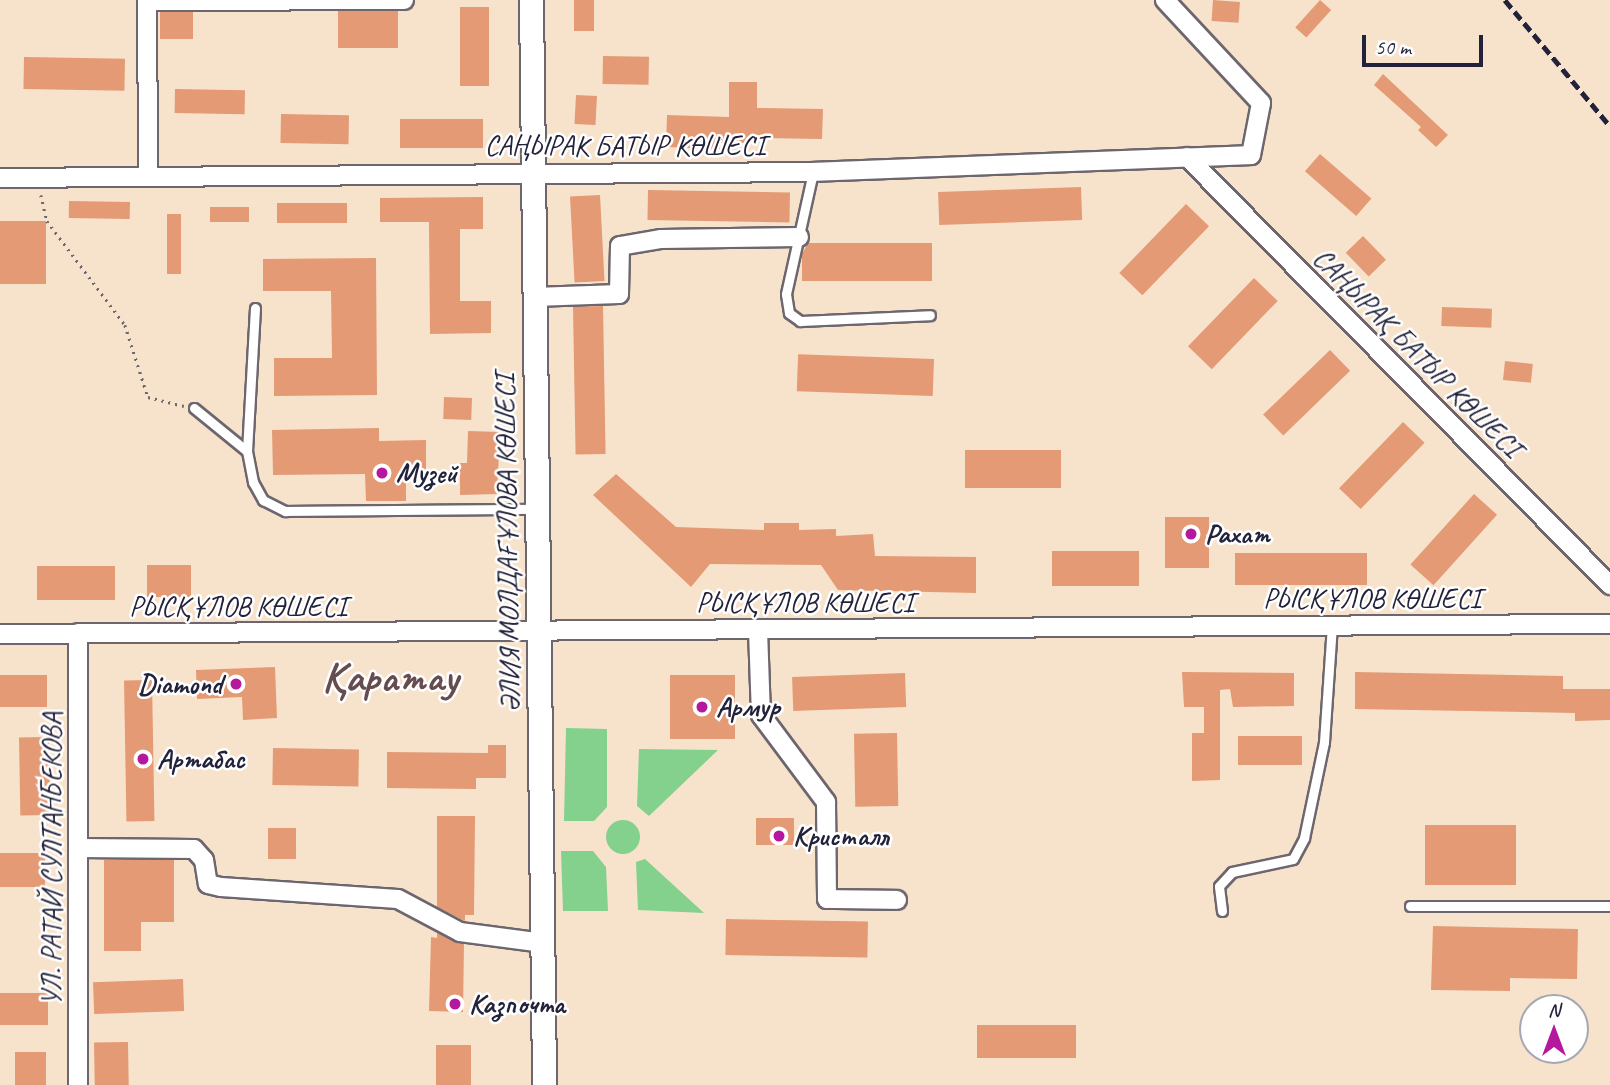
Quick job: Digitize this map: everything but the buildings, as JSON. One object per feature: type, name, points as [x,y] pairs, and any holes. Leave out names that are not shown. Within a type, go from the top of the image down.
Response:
[{"type":"street","points":[[148,176],[147,1],[404,0]]},
{"type":"street","name":"ӘЛИЯ МОЛДАҒҰЛОВА КӨШЕСІ","points":[[531,0],[544,1085]]},
{"type":"street","name":"САҢЫРАК БАТЫР КӨШЕСІ","points":[[0,178],[814,172],[1251,155],[1261,103],[1165,0]]},
{"type":"street","name":"САҢЫРАҚ БАТЫР КӨШЕСІ","points":[[1188,157],[1610,585]]},
{"type":"street","points":[[534,297],[619,294],[620,246],[661,239],[799,237]]},
{"type":"street","name":"РЫСҚҰЛОВ КӨШЕСІ","points":[[0,634],[1610,624]]},
{"type":"street","points":[[758,630],[761,715],[826,802],[827,899],[897,900]]},
{"type":"street","name":"УЛ. РАТАЙ СУЛТАНБЕКОВА","points":[[78,633],[78,1085]]},
{"type":"street","points":[[78,848],[194,849],[204,860],[208,884],[398,900],[460,932],[543,943]]},
{"type":"lane","points":[[814,172],[786,294],[789,313],[800,321],[930,315]]},
{"type":"lane","points":[[255,307],[247,452],[253,482],[263,500],[285,511],[538,509]]},
{"type":"lane","points":[[194,408],[247,452]]},
{"type":"lane","points":[[1222,911],[1219,886],[1232,872],[1293,859],[1304,838],[1324,742],[1332,625]]},
{"type":"lane","points":[[1410,906],[1610,906]]},
{"type":"path","points":[[40,177],[47,221],[125,325],[148,397],[194,408]]},
{"type":"green space","points":[[566,728],[607,729],[607,807],[594,821],[564,821]]},
{"type":"green space","points":[[639,749],[718,750],[649,816],[637,806]]},
{"type":"green space","points":[[623,820],[635,825],[640,837],[635,849],[623,854],[611,849],[606,837],[611,825]]},
{"type":"green space","points":[[561,851],[593,851],[606,867],[608,911],[563,911]]},
{"type":"green space","points":[[645,859],[704,913],[638,910],[636,862]]},
{"type":"railway","points":[[1505,0],[1610,126]]},
{"type":"place","name":"Музей","points":[[382,473]]},
{"type":"place","name":"Рахат","points":[[1191,534]]},
{"type":"place","name":"Diamond","points":[[236,684]]},
{"type":"place","name":"Армур","points":[[702,707]]},
{"type":"place","name":"Артабас","points":[[143,759]]},
{"type":"place","name":"Кристалл","points":[[779,836]]},
{"type":"place","name":"Казпочта","points":[[455,1004]]},
{"type":"district","name":"Қаратау","points":[[390,678]]}]
